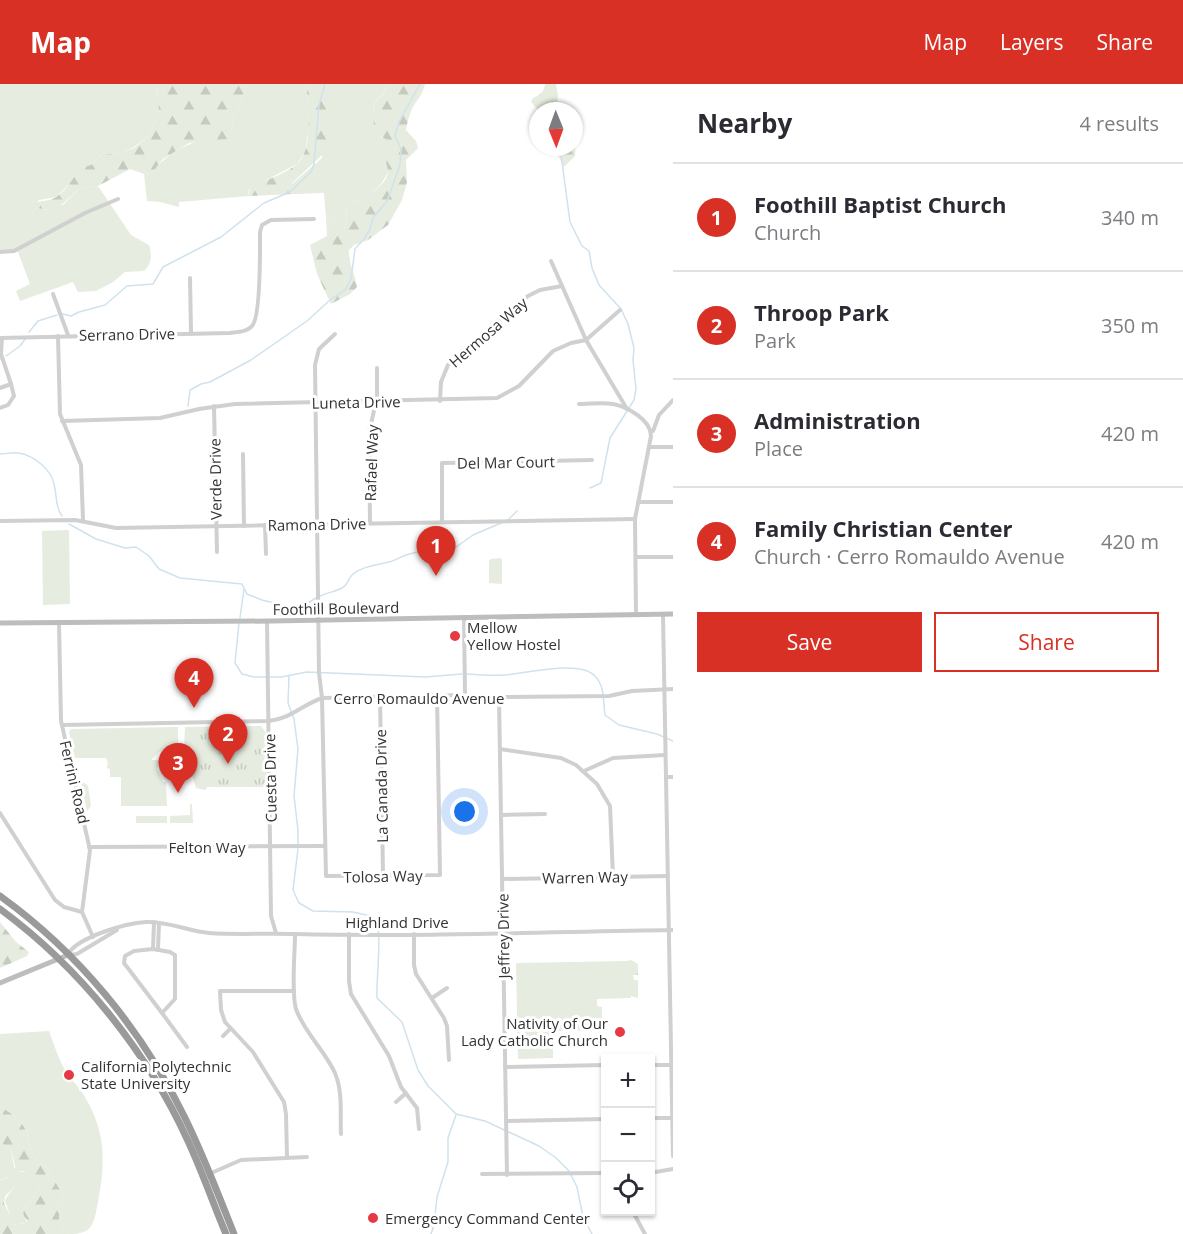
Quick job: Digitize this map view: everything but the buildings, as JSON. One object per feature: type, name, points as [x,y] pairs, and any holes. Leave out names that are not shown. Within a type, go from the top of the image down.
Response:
[{"type":"highway","points":[[0,896],[68,955],[114,1003],[159,1070],[184,1115],[226,1234]]},
{"type":"highway","points":[[0,909],[59,958],[100,1005],[145,1065],[206,1175],[234,1234]]},
{"type":"street","points":[[0,252],[14,251],[85,213],[118,200]]},
{"type":"street","name":"Serrano Drive","points":[[1,338],[237,333],[253,326],[257,314],[262,225],[271,220],[314,219]]},
{"type":"street","points":[[551,261],[586,340],[628,411]]},
{"type":"street","points":[[190,278],[191,333]]},
{"type":"street","name":"Hermosa Way","points":[[440,401],[442,376],[453,360],[528,296],[540,290],[562,286]]},
{"type":"street","points":[[53,294],[68,335]]},
{"type":"street","name":"Luneta Drive","points":[[62,421],[160,418],[214,406],[488,400],[505,396],[519,386],[553,351],[571,343],[586,340],[620,310]]},
{"type":"street","points":[[325,846],[322,698],[319,673],[315,365],[316,354],[322,345],[335,334]]},
{"type":"street","points":[[58,336],[59,407],[62,421],[77,451],[81,465],[83,520]]},
{"type":"street","points":[[0,408],[8,405],[14,396],[2,354],[1,338]]},
{"type":"street","name":"Rafael Way","points":[[370,523],[369,432],[376,402],[376,368]]},
{"type":"street","points":[[0,388],[11,384]]},
{"type":"street","points":[[651,436],[660,415],[673,400]]},
{"type":"street","points":[[579,404],[611,404],[628,411],[647,423],[651,429],[635,519],[636,615]]},
{"type":"street","name":"Verde Drive","points":[[214,406],[216,552]]},
{"type":"street","points":[[649,447],[673,447]]},
{"type":"street","points":[[243,454],[244,526]]},
{"type":"street","name":"Del Mar Court","points":[[442,522],[442,463],[592,460]]},
{"type":"street","points":[[638,502],[673,502]]},
{"type":"street","name":"Ramona Drive","points":[[0,521],[83,520],[116,528],[635,519]]},
{"type":"street","points":[[265,525],[266,554]]},
{"type":"street","points":[[636,557],[673,556]]},
{"type":"street","name":"Foothill Boulevard","points":[[0,623],[673,614]]},
{"type":"street","points":[[663,615],[667,876],[671,930],[673,1156]]},
{"type":"street","points":[[464,618],[465,695]]},
{"type":"street","name":"Cuesta Drive","points":[[267,621],[271,916],[276,933]]},
{"type":"street","name":"Ferrini Road","points":[[59,623],[62,725],[89,847],[82,912],[93,937]]},
{"type":"street","name":"Cerro Romauldo Avenue","points":[[62,725],[269,721],[292,715],[306,704],[322,698],[437,695],[499,698],[609,696],[632,691],[673,689]]},
{"type":"street","name":"Tolosa Way","points":[[325,846],[326,876],[440,875],[437,695]]},
{"type":"street","name":"La Canada Drive","points":[[380,696],[383,876]]},
{"type":"street","name":"Jeffrey Drive","points":[[499,698],[507,1175]]},
{"type":"street","points":[[500,749],[561,758],[576,765],[597,784],[610,806],[613,877]]},
{"type":"street","points":[[584,771],[613,758],[665,755]]},
{"type":"street","points":[[666,777],[673,777]]},
{"type":"street","points":[[0,813],[55,900],[64,907],[82,912]]},
{"type":"street","points":[[501,814],[544,814]]},
{"type":"street","name":"Felton Way","points":[[89,847],[325,846]]},
{"type":"street","name":"Warren Way","points":[[502,879],[667,876]]},
{"type":"street","points":[[155,949],[157,922]]},
{"type":"street","name":"Highland Drive","points":[[68,955],[71,948],[105,931],[157,922],[208,933],[414,934],[671,930]]},
{"type":"street","name":"Highland Drive","points":[[0,983],[59,958],[77,954],[124,926]]},
{"type":"street","points":[[295,934],[295,1005],[298,1014],[338,1081],[341,1134]]},
{"type":"street","points":[[349,934],[351,994],[389,1056],[399,1081],[418,1111],[419,1129]]},
{"type":"street","points":[[414,934],[414,968],[446,1023],[449,1060]]},
{"type":"street","points":[[162,1013],[175,999],[175,956],[170,952],[155,949],[134,951],[125,956],[124,963],[187,1047]]},
{"type":"street","points":[[432,998],[447,988]]},
{"type":"street","points":[[286,1157],[286,1114],[283,1098],[253,1052],[230,1029],[221,1010],[220,991],[294,991]]},
{"type":"street","points":[[223,1036],[230,1029]]},
{"type":"street","points":[[505,1067],[601,1065]]},
{"type":"street","points":[[655,1065],[671,1065]]},
{"type":"street","points":[[396,1102],[406,1093]]},
{"type":"street","points":[[655,1119],[672,1118]]},
{"type":"street","points":[[506,1121],[601,1119]]},
{"type":"street","points":[[206,1175],[241,1160],[307,1157]]},
{"type":"street","points":[[655,1172],[673,1169]]},
{"type":"street","points":[[482,1174],[601,1173]]},
{"type":"street","points":[[635,1216],[645,1234]]},
{"type":"green space","points":[[0,84],[157,84],[159,114],[148,137],[124,152],[101,155],[91,165],[80,167],[75,178],[56,197],[39,200],[26,216],[37,208],[49,210],[63,205],[79,189],[98,186],[131,235],[149,245],[151,259],[144,271],[125,272],[96,291],[78,292],[73,282],[20,301],[16,291],[30,284],[18,252],[0,253]]},
{"type":"green space","points":[[157,84],[246,84],[233,118],[231,133],[227,139],[189,143],[163,159],[152,173],[144,174],[130,169],[98,186],[79,189],[58,208],[49,210],[37,208],[26,216],[21,215],[21,211],[30,205],[52,199],[60,194],[80,167],[91,165],[101,155],[124,152],[134,148],[148,137],[159,114]]},
{"type":"green space","points":[[246,84],[311,84],[307,89],[309,128],[305,152],[297,164],[249,189],[248,196],[179,202],[179,207],[147,201],[144,174],[152,173],[169,156],[187,145],[231,132],[233,118]]},
{"type":"green space","points":[[311,84],[332,84],[325,114],[327,129],[333,145],[292,183],[294,194],[248,196],[251,186],[288,170],[303,156],[308,138],[307,89]]},
{"type":"green space","points":[[332,84],[388,84],[374,105],[374,126],[381,137],[393,142],[395,147],[389,169],[381,184],[368,195],[347,206],[344,229],[340,229],[333,220],[326,218],[324,193],[294,194],[292,184],[322,158],[326,131],[324,109]]},
{"type":"green space","points":[[388,84],[425,84],[411,111],[406,130],[416,141],[418,148],[406,160],[407,182],[402,200],[388,225],[368,240],[354,245],[349,250],[357,287],[350,294],[331,304],[317,274],[310,245],[327,236],[326,218],[333,220],[340,229],[344,229],[347,206],[378,188],[387,177],[386,161],[392,155],[394,147],[374,132],[374,107]]},
{"type":"green space","points":[[545,84],[556,84],[557,102],[532,102],[533,98],[544,89]]},
{"type":"green space","points":[[558,156],[575,156],[564,167]]},
{"type":"green space","points":[[69,530],[70,604],[43,605],[42,531]]},
{"type":"green space","points":[[500,558],[502,560],[502,584],[489,583],[489,561]]},
{"type":"green space","points":[[261,726],[266,733],[267,787],[207,787],[206,790],[196,788],[184,748],[185,727]]},
{"type":"green space","points":[[178,727],[178,744],[159,752],[151,760],[160,760],[157,769],[163,782],[166,782],[167,806],[121,806],[121,760],[75,758],[69,732],[71,729]]},
{"type":"green space","points":[[108,760],[121,760],[121,777],[110,777],[110,769],[107,768]]},
{"type":"green space","points":[[81,783],[88,786],[91,806],[87,811]]},
{"type":"green space","points":[[190,804],[192,804],[193,823],[170,823],[170,816],[190,815]]},
{"type":"green space","points":[[136,816],[167,816],[167,823],[136,823]]},
{"type":"green space","points":[[0,922],[16,942],[29,952],[27,956],[0,968]]},
{"type":"green space","points":[[631,960],[638,964],[638,975],[630,975],[627,971],[627,961]]},
{"type":"green space","points":[[627,961],[627,971],[633,975],[634,980],[638,980],[638,998],[631,996],[631,998],[597,999],[597,1006],[602,1007],[602,1030],[553,1031],[553,1058],[518,1059],[516,963]]},
{"type":"green space","points":[[49,1031],[65,1070],[90,1107],[100,1134],[102,1148],[102,1176],[94,1220],[90,1228],[76,1234],[69,1234],[61,1226],[59,1212],[64,1197],[48,1169],[36,1159],[31,1151],[27,1132],[19,1119],[0,1106],[0,1034]]},
{"type":"green space","points":[[0,1106],[19,1119],[27,1132],[31,1151],[36,1159],[48,1169],[64,1197],[59,1217],[61,1226],[69,1234],[0,1234],[0,1181],[11,1176],[16,1178],[14,1188],[5,1196],[4,1203],[12,1225],[27,1223],[23,1211],[41,1186],[26,1172],[16,1170],[11,1149],[0,1142]]},
{"type":"green space","points":[[0,1142],[11,1149],[14,1167],[21,1172],[26,1172],[41,1186],[23,1211],[27,1223],[11,1225],[5,1202],[14,1188],[8,1177],[0,1181]]},
{"type":"waterway","points":[[63,314],[71,316],[105,305],[127,286],[153,284],[163,267],[221,237],[264,203],[290,192],[311,172],[314,164],[319,105],[325,84]]},
{"type":"waterway","points":[[188,406],[190,390],[251,360],[307,321],[345,290],[351,279],[355,249],[370,229],[373,218],[387,201],[400,165],[401,149],[395,136],[399,122],[420,84]]},
{"type":"waterway","points":[[561,156],[570,222],[582,246],[589,251],[592,268],[599,285],[621,309],[628,324],[634,348],[636,389],[634,400],[610,438],[601,483],[590,488]]},
{"type":"waterway","points":[[29,332],[38,321],[57,315]]},
{"type":"waterway","points":[[6,356],[20,346],[26,338]]},
{"type":"waterway","points":[[0,454],[25,455],[46,468],[52,478],[57,505],[62,516]]},
{"type":"waterway","points":[[508,520],[517,511]]},
{"type":"waterway","points":[[320,596],[342,588],[351,576],[361,569],[417,552],[452,550],[473,535],[501,523]]},
{"type":"waterway","points":[[69,524],[96,539],[125,548],[136,547],[149,556],[159,569],[180,578],[242,584],[247,594],[295,608],[316,598]]},
{"type":"waterway","points":[[240,618],[244,589]]},
{"type":"waterway","points":[[239,623],[235,663],[242,674],[254,677],[281,677],[307,672],[425,677],[462,674]]},
{"type":"waterway","points":[[467,674],[504,675],[565,668],[587,671],[595,676],[600,684],[605,715],[619,725],[657,734],[673,741]]},
{"type":"waterway","points":[[289,676],[288,703],[294,719],[298,749],[294,796],[298,844]]},
{"type":"waterway","points":[[298,849],[293,890],[299,903],[313,911],[353,912],[371,916],[377,923],[379,937],[377,998],[402,1022],[418,1070],[428,1086],[456,1114],[485,1121],[539,1146],[556,1158],[569,1171],[577,1187],[583,1217],[592,1234]]},
{"type":"waterway","points":[[431,1234],[437,1197],[448,1162],[448,1138],[456,1115]]},
{"type":"place","name":"Foothill Baptist Church","points":[[436,576]]},
{"type":"place","name":"Mellow Yellow Hostel","points":[[455,636]]},
{"type":"place","name":"Family Christian Center","points":[[194,708]]},
{"type":"place","name":"Throop Park","points":[[228,764]]},
{"type":"place","name":"Administration","points":[[178,793]]},
{"type":"place","name":"Nativity of Our Lady Catholic Church","points":[[620,1032]]},
{"type":"place","name":"California Polytechnic State University","points":[[69,1075]]},
{"type":"place","name":"Emergency Command Center","points":[[373,1218]]}]
